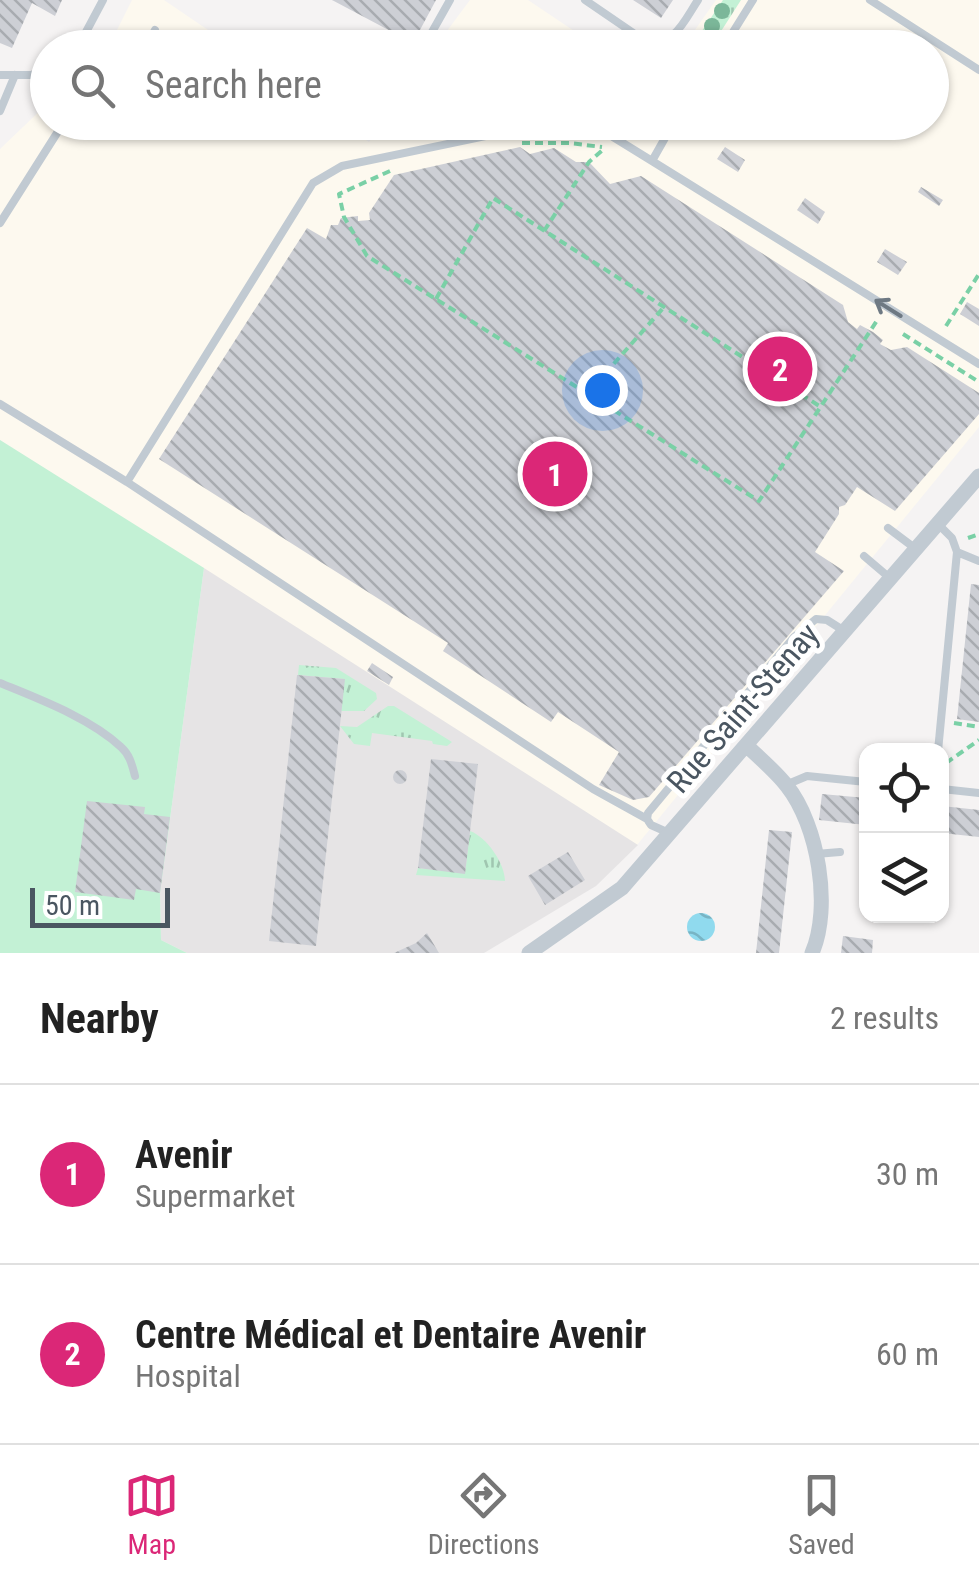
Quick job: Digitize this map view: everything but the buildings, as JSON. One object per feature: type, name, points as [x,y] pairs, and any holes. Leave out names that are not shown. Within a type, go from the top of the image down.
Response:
[{"type":"street","name":"Rue Saint-Stenay","points":[[528,953],[622,888],[979,476]]},
{"type":"street","points":[[748,747],[796,799],[816,854],[821,921],[815,951]]},
{"type":"lane","points":[[87,30],[103,0]]},
{"type":"lane","points":[[433,30],[450,0]]},
{"type":"lane","points":[[586,0],[629,30]]},
{"type":"lane","points":[[677,30],[698,0]]},
{"type":"lane","points":[[734,30],[753,0]]},
{"type":"lane","points":[[870,0],[917,30]]},
{"type":"lane","points":[[949,51],[979,70]]},
{"type":"lane","points":[[0,75],[30,76]]},
{"type":"lane","points":[[0,110],[16,75]]},
{"type":"lane","points":[[0,223],[53,140]]},
{"type":"lane","points":[[127,482],[313,183],[342,166],[464,140]]},
{"type":"lane","points":[[618,140],[975,362]]},
{"type":"lane","points":[[652,161],[664,140]]},
{"type":"lane","points":[[0,404],[127,482],[593,789],[669,834]]},
{"type":"lane","points":[[938,524],[952,538],[957,552],[939,743]]},
{"type":"lane","points":[[888,528],[916,550]]},
{"type":"lane","points":[[957,552],[979,561]]},
{"type":"lane","points":[[864,556],[891,579]]},
{"type":"lane","points":[[646,819],[808,622],[828,620],[846,632]]},
{"type":"lane","points":[[0,682],[62,709],[121,746],[135,776]]},
{"type":"lane","points":[[786,784],[807,776],[859,781]]},
{"type":"lane","points":[[949,790],[979,793]]},
{"type":"lane","points":[[816,854],[840,852]]},
{"type":"path","points":[[515,144],[569,143],[606,148],[589,162],[544,231]]},
{"type":"path","points":[[404,168],[385,172],[340,194],[344,218],[368,256],[758,501],[878,319]]},
{"type":"path","points":[[436,299],[492,198],[822,407]]},
{"type":"path","points":[[938,339],[979,274]]},
{"type":"path","points":[[587,394],[664,306]]},
{"type":"path","points":[[941,720],[979,727]]},
{"type":"path","points":[[949,761],[979,740]]},
{"type":"shaded area","points":[[132,0],[164,0],[208,30],[117,30]]},
{"type":"shaded area","points":[[470,0],[528,0],[573,30],[448,30]]},
{"type":"shaded area","points":[[716,0],[979,0],[979,427],[637,845],[0,440],[0,149],[30,120],[30,140],[949,140],[949,30],[695,30]]},
{"type":"shaded area","points":[[204,568],[638,845],[596,886],[484,953],[187,953],[161,940],[160,893]]},
{"type":"green space","points":[[723,0],[741,0],[722,30],[703,30]]},
{"type":"green space","points":[[0,440],[204,568],[160,893],[161,940],[187,953],[0,953]]},
{"type":"green space","points":[[299,665],[336,668],[376,693],[377,699],[364,711],[341,711],[344,679],[298,675]]},
{"type":"green space","points":[[388,706],[452,742],[447,746],[372,733],[370,746],[354,744],[340,726],[357,727]]},
{"type":"green space","points":[[470,831],[494,852],[505,881],[416,875],[418,868],[465,873]]},
{"type":"water","points":[[701,913],[711,917],[715,927],[711,937],[701,941],[691,937],[687,927],[691,917]]},
{"type":"place","name":"Centre Médical et Dentaire Avenir","points":[[780,369]]},
{"type":"place","name":"Avenir","points":[[555,474]]}]
